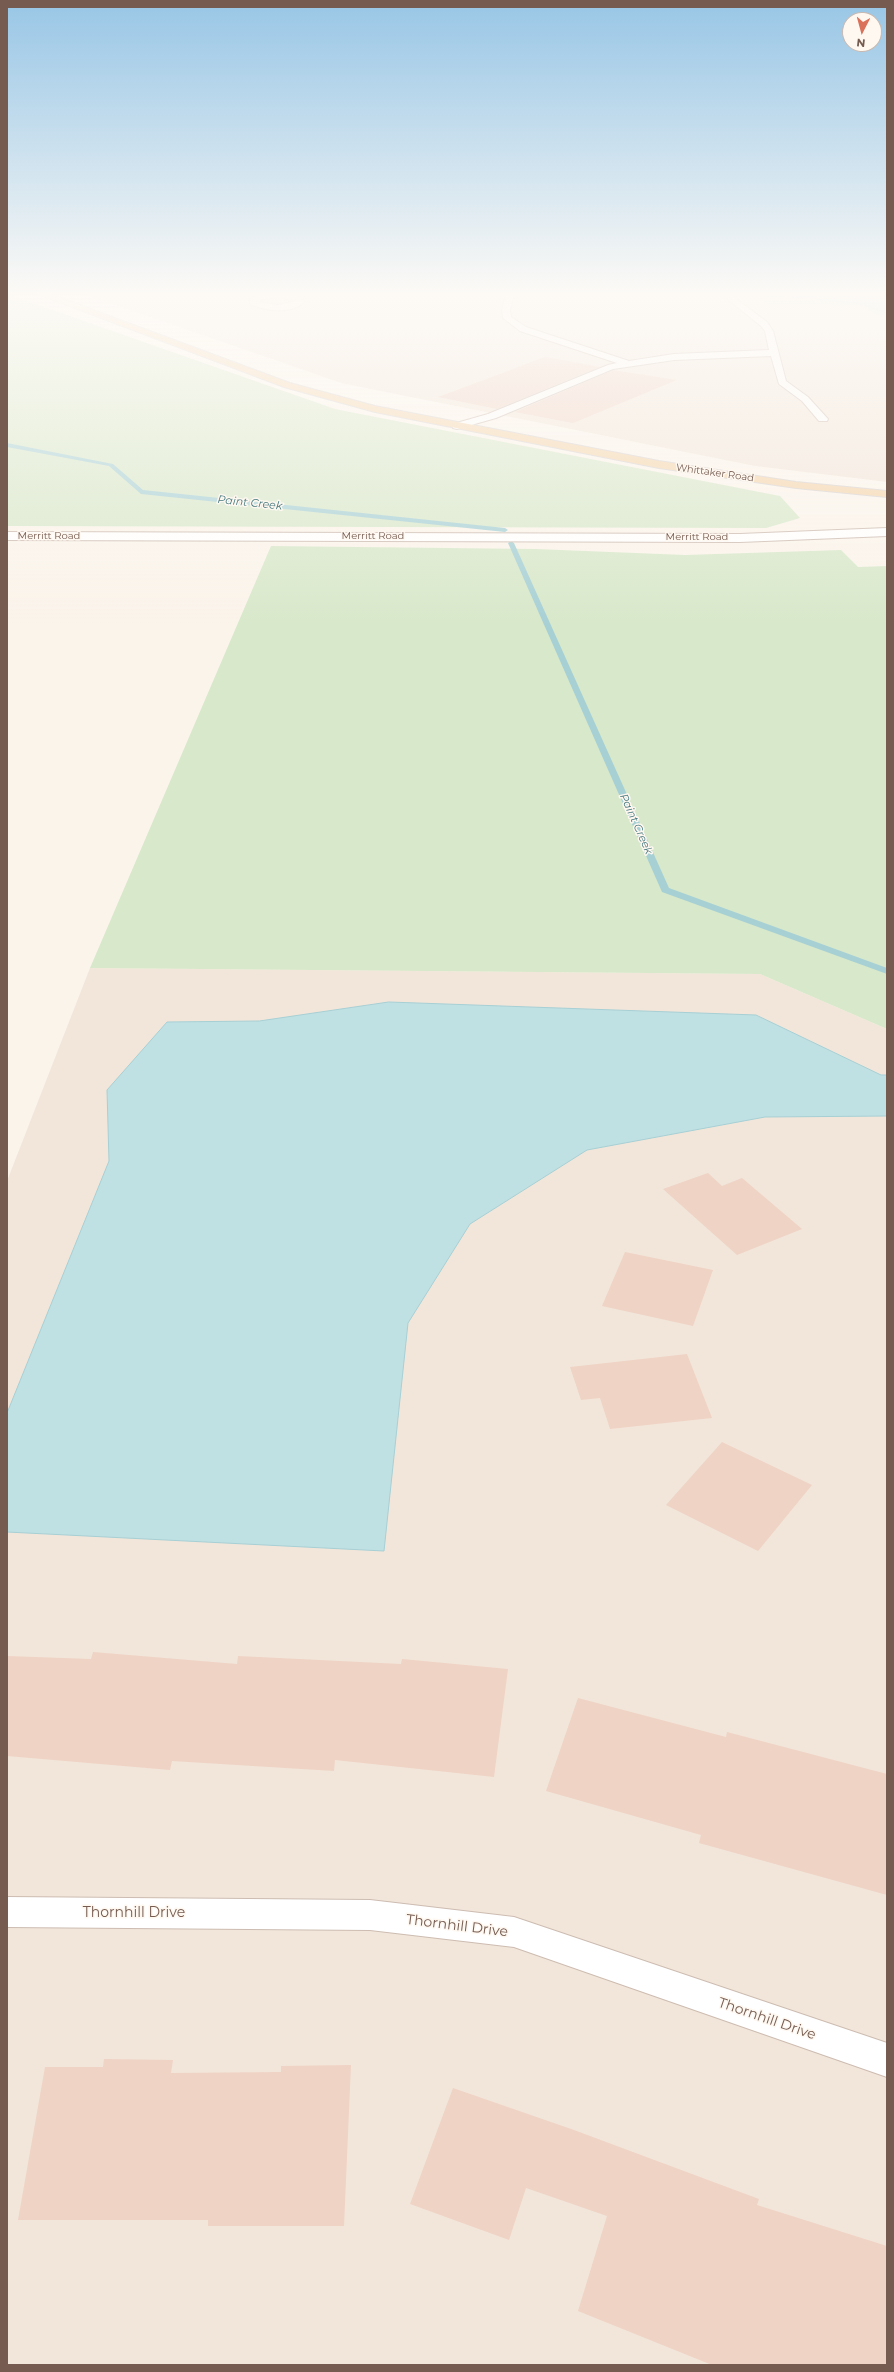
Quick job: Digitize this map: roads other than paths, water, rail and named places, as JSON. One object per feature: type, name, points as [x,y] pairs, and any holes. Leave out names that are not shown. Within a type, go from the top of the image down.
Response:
[{"type":"main road","name":"Whittaker Road","points":[[361,405],[457,426],[638,462],[861,492],[887,497]]},
{"type":"main road","name":"Whittaker Road","points":[[861,492],[887,494]]},
{"type":"street","points":[[457,426],[492,416],[519,405]]},
{"type":"street","points":[[810,405],[822,419]]},
{"type":"street","name":"Merritt Road","points":[[7,536],[740,538],[887,532]]},
{"type":"street","name":"Merritt Road","points":[[740,538],[796,543],[887,541]]},
{"type":"street","name":"Thornhill Drive","points":[[7,1912],[370,1915],[514,1932],[887,2060]]},
{"type":"water","points":[[389,1002],[756,1015],[881,1075],[887,1075],[887,1116],[765,1117],[587,1150],[470,1224],[408,1323],[384,1551],[7,1532],[7,1413],[109,1161],[107,1090],[167,1022],[259,1021]]},
{"type":"waterway","name":"Paint Creek","points":[[7,445],[111,465],[141,492],[505,530]]},
{"type":"waterway","name":"Paint Creek","points":[[511,543],[665,890],[887,971]]}]
